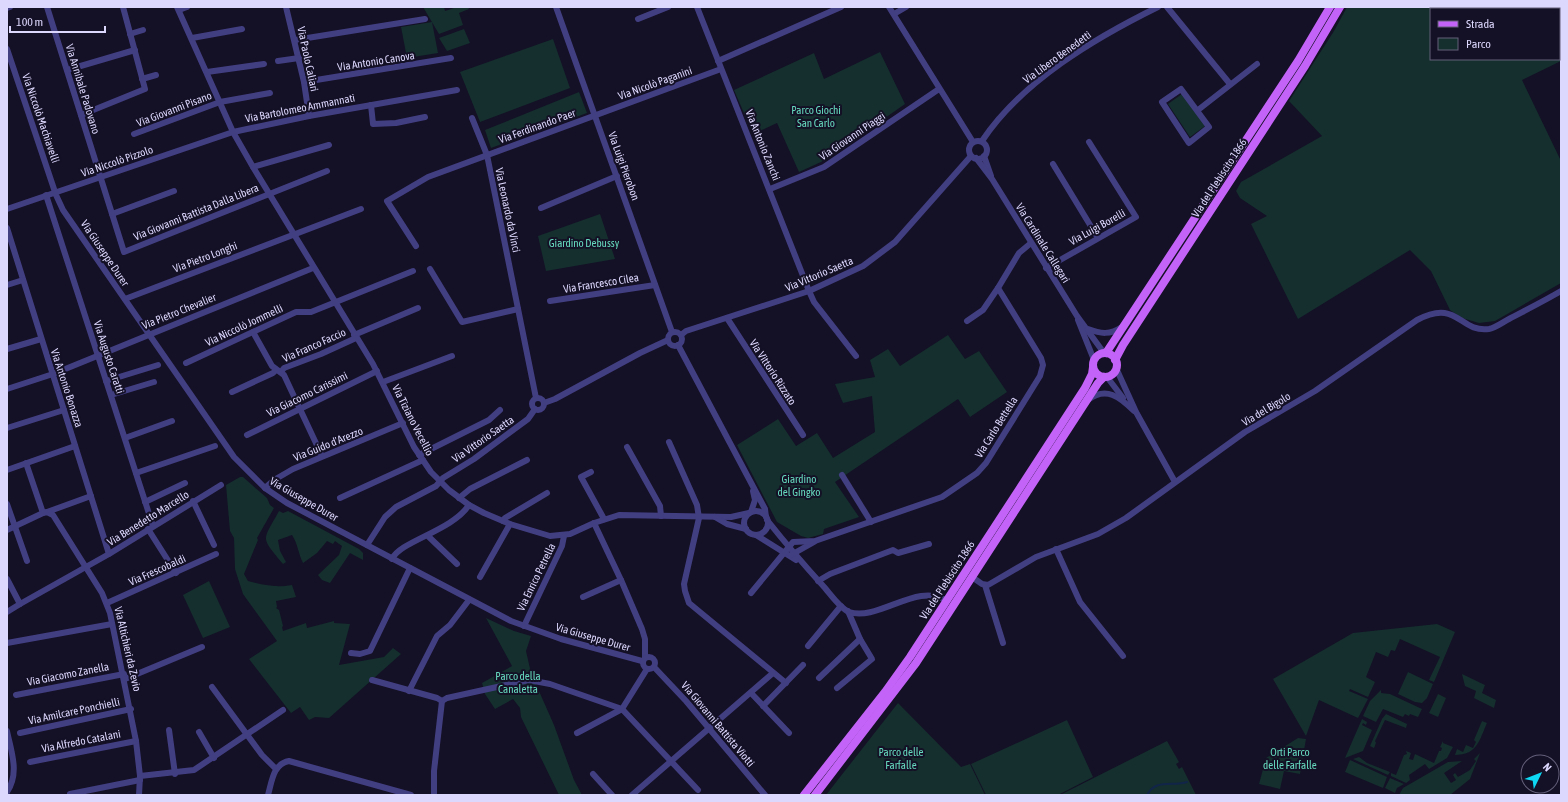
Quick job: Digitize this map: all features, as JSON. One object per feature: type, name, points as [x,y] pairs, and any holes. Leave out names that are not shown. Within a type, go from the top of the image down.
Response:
[{"type":"main road","name":"Via del Plebiscito 1866","points":[[1105,353],[1127,323],[1298,61],[1330,7]]},
{"type":"main road","name":"Via del Plebiscito 1866","points":[[1116,364],[1127,339],[1304,66],[1340,7]]},
{"type":"main road","points":[[1105,353],[1116,364],[1112,375],[1106,377],[1097,374],[1094,364],[1098,355],[1105,353]]},
{"type":"main road","name":"Via del Plebiscito 1866","points":[[804,795],[893,681],[947,601],[1085,388],[1092,374],[1094,364]]},
{"type":"main road","name":"Via del Plebiscito 1866","points":[[815,795],[905,679],[1086,401],[1098,383],[1106,377]]},
{"type":"street","name":"Via Annibale Padovano","points":[[47,7],[100,177]]},
{"type":"street","points":[[81,115],[145,89],[123,7]]},
{"type":"street","name":"Via Tiziano Vecellio","points":[[187,7],[178,8],[233,132],[268,194],[377,371],[421,458],[440,481],[469,505],[510,524],[550,536],[564,536],[604,519],[619,515],[699,515],[730,517],[750,512]]},
{"type":"street","name":"Via Paolo Caliari","points":[[286,7],[299,58],[309,116]]},
{"type":"street","name":"Via Luigi Pierobon","points":[[556,7],[672,332]]},
{"type":"street","points":[[638,19],[668,7]]},
{"type":"street","name":"Via Antonio Zanchi","points":[[697,7],[814,302],[856,356]]},
{"type":"street","points":[[718,61],[841,7]]},
{"type":"street","points":[[889,7],[973,142]]},
{"type":"street","points":[[894,14],[906,7]]},
{"type":"street","name":"Via Libero Benedetti","points":[[982,141],[1010,108],[1056,68],[1101,38],[1158,7]]},
{"type":"street","points":[[1167,7],[1230,84]]},
{"type":"street","points":[[295,40],[425,19]]},
{"type":"street","points":[[192,38],[242,29]]},
{"type":"street","points":[[130,34],[144,30]]},
{"type":"street","name":"Via Niccolò Machiavelli","points":[[7,49],[56,193]]},
{"type":"street","points":[[67,70],[135,50]]},
{"type":"street","points":[[278,61],[299,58]]},
{"type":"street","name":"Via Antonio Canova","points":[[304,82],[451,58]]},
{"type":"street","points":[[207,72],[264,64]]},
{"type":"street","points":[[1198,110],[1256,64]]},
{"type":"street","name":"Via Nicolò Paganini","points":[[595,116],[721,69]]},
{"type":"street","points":[[142,79],[156,75]]},
{"type":"street","name":"Via Giovanni Piaggi","points":[[770,189],[824,167],[939,89]]},
{"type":"street","points":[[1182,89],[1198,110],[1209,127],[1189,143],[1162,102],[1182,89]]},
{"type":"street","name":"Via Bartolomeo Ammannati","points":[[233,132],[309,116],[457,90]]},
{"type":"street","points":[[220,102],[270,93]]},
{"type":"street","name":"Via Giovanni Pisano","points":[[134,134],[220,102]]},
{"type":"street","name":"Via Bartolomeo Ammannati","points":[[371,105],[373,124],[396,123],[425,117]]},
{"type":"street","name":"Via Ferdinando Paer","points":[[416,246],[387,201],[428,177],[595,116]]},
{"type":"street","name":"Via Leonardo da Vinci","points":[[472,118],[487,155],[536,398]]},
{"type":"street","name":"Via Niccolò Pizzolo","points":[[7,209],[233,132]]},
{"type":"street","points":[[982,141],[973,142],[969,148],[974,157],[984,156]]},
{"type":"street","name":"Via Cardinale Callegari","points":[[982,141],[987,148],[984,156],[992,179]]},
{"type":"street","name":"Via Luigi Borelli","points":[[1046,268],[1136,217],[1089,142]]},
{"type":"street","points":[[253,167],[329,145]]},
{"type":"street","name":"Via Cardinale Callegari","points":[[974,157],[992,179],[1076,316],[1088,329],[1105,353]]},
{"type":"street","name":"Via Vittorio Saetta","points":[[681,335],[686,331],[809,291],[859,268],[885,251],[906,231],[974,157]]},
{"type":"street","points":[[1053,164],[1098,238]]},
{"type":"street","points":[[268,194],[327,171]]},
{"type":"street","points":[[541,208],[617,176]]},
{"type":"street","name":"Via Giovanni Battista Dalla Libera","points":[[100,177],[124,252],[268,194]]},
{"type":"street","points":[[112,214],[174,191]]},
{"type":"street","name":"Via Giuseppe Durer","points":[[56,193],[64,210],[234,457],[264,488],[287,503],[498,616],[561,639],[644,659]]},
{"type":"street","name":"Via Augusto Caratti","points":[[46,195],[136,473],[145,502],[150,527],[176,573]]},
{"type":"street","points":[[293,234],[361,209]]},
{"type":"street","name":"Via Antonio Bonazza","points":[[7,228],[109,554]]},
{"type":"street","name":"Via Pietro Longhi","points":[[125,299],[293,234]]},
{"type":"street","points":[[967,321],[983,310],[1019,253],[1031,243]]},
{"type":"street","name":"Via Pietro Chevalier","points":[[7,388],[53,374],[313,268]]},
{"type":"street","points":[[430,269],[462,322],[518,309]]},
{"type":"street","name":"Via Niccolò Jommelli","points":[[186,363],[296,312],[311,312],[413,271]]},
{"type":"street","points":[[7,285],[23,280]]},
{"type":"street","name":"Via Francesco Cilea","points":[[550,301],[655,285]]},
{"type":"street","name":"Via Carlo Bettella","points":[[789,552],[815,541],[942,497],[981,470],[1040,376],[1043,365],[1041,358],[998,288]]},
{"type":"street","name":"Via del Bigolo","points":[[985,585],[1036,557],[1098,534],[1126,518],[1245,432],[1315,391],[1417,320],[1439,312],[1462,319],[1474,328],[1490,329],[1561,291]]},
{"type":"street","points":[[355,337],[418,308]]},
{"type":"street","name":"Via Cardinale Callegari","points":[[1076,316],[1094,364]]},
{"type":"street","name":"Via Vittorio Rizzato","points":[[727,318],[803,435]]},
{"type":"street","points":[[1088,329],[1099,333],[1108,334],[1127,323]]},
{"type":"street","points":[[253,332],[279,371],[300,408],[322,456]]},
{"type":"street","points":[[672,332],[681,335],[682,340],[678,345],[671,345],[668,340],[669,335],[672,332]]},
{"type":"street","name":"Via Franco Faccio","points":[[232,392],[284,368],[321,354],[355,337]]},
{"type":"street","points":[[7,349],[41,339]]},
{"type":"street","name":"Via Vittorio Saetta","points":[[367,545],[390,512],[407,500],[436,486],[440,481],[474,460],[523,423],[535,409],[540,410],[544,403],[556,399],[640,353],[668,340]]},
{"type":"street","points":[[678,345],[752,488],[765,509],[767,526],[764,531],[756,535]]},
{"type":"street","name":"Via Tiziano Vecellio","points":[[383,382],[452,356]]},
{"type":"street","points":[[1116,364],[1136,412],[1175,482]]},
{"type":"street","points":[[106,381],[158,365]]},
{"type":"street","name":"Via Giacomo Carissimi","points":[[247,435],[377,371]]},
{"type":"street","points":[[1106,377],[1136,412]]},
{"type":"street","points":[[111,395],[154,382]]},
{"type":"street","points":[[1086,401],[1098,394],[1106,393],[1115,394],[1125,401]]},
{"type":"street","points":[[535,409],[532,402],[536,398],[541,399],[544,403]]},
{"type":"street","points":[[7,428],[64,410]]},
{"type":"street","points":[[340,498],[421,458],[489,420],[500,410]]},
{"type":"street","points":[[125,438],[172,421]]},
{"type":"street","name":"Via Guido d'Arezzo","points":[[264,488],[280,476],[322,456],[327,456],[403,424]]},
{"type":"street","points":[[669,442],[697,505],[699,515],[684,584],[684,591],[689,603],[786,683]]},
{"type":"street","points":[[7,470],[75,446]]},
{"type":"street","points":[[136,473],[214,446]]},
{"type":"street","points":[[627,447],[660,506],[661,516]]},
{"type":"street","points":[[459,498],[470,489],[526,460]]},
{"type":"street","points":[[26,463],[45,513]]},
{"type":"street","points":[[591,472],[581,477],[604,519]]},
{"type":"street","points":[[842,475],[871,522]]},
{"type":"street","points":[[145,502],[185,483]]},
{"type":"street","name":"Via Benedetto Marcello","points":[[7,612],[109,554],[150,527],[221,485]]},
{"type":"street","points":[[752,488],[755,500],[745,519],[746,529],[750,533],[789,552]]},
{"type":"street","points":[[503,521],[505,518],[547,493]]},
{"type":"street","points":[[7,530],[45,513],[91,496]]},
{"type":"street","points":[[193,501],[214,545]]},
{"type":"street","points":[[7,504],[27,561]]},
{"type":"street","points":[[392,559],[394,554],[399,550],[428,536],[458,518],[469,505]]},
{"type":"street","points":[[750,512],[761,512],[789,552],[848,612],[860,639],[872,659],[837,688]]},
{"type":"street","name":"Via Altichieri da Zevio","points":[[45,513],[53,515],[107,603],[131,709],[140,778],[139,795]]},
{"type":"street","name":"Via Tiziano Vecellio","points":[[714,516],[728,524],[746,529]]},
{"type":"street","name":"Via Giovanni Battista Viotti","points":[[594,523],[621,580],[644,635],[643,666],[650,668],[709,729],[766,795]]},
{"type":"street","points":[[480,577],[510,524]]},
{"type":"street","points":[[428,536],[457,564]]},
{"type":"street","name":"Via Enrico Petrella","points":[[524,626],[562,546],[564,536]]},
{"type":"street","name":"Via Carlo Bettella","points":[[789,552],[793,542],[815,541]]},
{"type":"street","points":[[818,581],[830,574],[893,550],[898,553],[929,544]]},
{"type":"street","points":[[1056,549],[1080,602],[1123,656]]},
{"type":"street","points":[[751,593],[789,552]]},
{"type":"street","name":"Via Frescobaldi","points":[[107,603],[216,554]]},
{"type":"street","points":[[351,653],[360,654],[370,651],[410,568]]},
{"type":"street","points":[[972,577],[985,585],[1003,643]]},
{"type":"street","points":[[7,579],[20,604]]},
{"type":"street","points":[[583,597],[621,580]]},
{"type":"street","points":[[848,612],[863,613],[910,598],[926,596],[939,597],[947,601]]},
{"type":"street","points":[[409,691],[437,636],[450,625],[469,600]]},
{"type":"street","points":[[808,646],[841,606]]},
{"type":"street","points":[[7,643],[112,624]]},
{"type":"street","points":[[819,678],[860,639]]},
{"type":"street","name":"Via Giacomo Zanella","points":[[16,695],[124,676],[202,647]]},
{"type":"street","name":"Via Giovanni Battista Viotti","points":[[644,659],[650,656],[654,658],[655,663],[650,668]]},
{"type":"street","points":[[763,706],[802,665]]},
{"type":"street","points":[[577,733],[622,709],[650,668]]},
{"type":"street","points":[[632,795],[773,673]]},
{"type":"street","points":[[372,680],[437,698],[442,701]]},
{"type":"street","points":[[442,701],[447,698],[520,680],[539,681],[622,709],[698,790]]},
{"type":"street","points":[[212,687],[268,762],[276,769]]},
{"type":"street","points":[[751,693],[789,733]]},
{"type":"street","points":[[434,795],[434,771],[442,701]]},
{"type":"street","name":"Via Amilcare Ponchielli","points":[[20,733],[131,709]]},
{"type":"street","points":[[70,794],[140,778],[194,770],[214,758],[283,710]]},
{"type":"street","points":[[169,730],[175,774]]},
{"type":"street","points":[[7,731],[15,769],[13,780],[7,792]]},
{"type":"street","points":[[199,732],[214,758]]},
{"type":"street","name":"Via Alfredo Catalani","points":[[30,762],[136,741]]},
{"type":"street","points":[[268,795],[276,769],[282,763],[289,761],[410,795]]},
{"type":"street","points":[[593,774],[612,795]]},
{"type":"green space","points":[[423,7],[444,7],[445,11],[457,7],[468,7],[469,9],[459,13],[463,25],[439,34]]},
{"type":"green space","points":[[1347,7],[1561,7],[1561,61],[1522,80],[1561,161],[1561,283],[1495,321],[1479,323],[1462,318],[1450,310],[1431,271],[1410,250],[1298,319],[1251,224],[1267,216],[1240,198],[1236,191],[1241,182],[1322,136],[1289,101],[1334,31]]},
{"type":"green space","points":[[432,22],[438,53],[407,58],[401,27]]},
{"type":"green space","points":[[464,29],[470,43],[447,51],[439,38]]},
{"type":"green space","points":[[553,39],[570,88],[480,122],[460,72]]},
{"type":"green space","name":"Parco Giochi San Carlo","points":[[880,52],[905,104],[855,139],[853,137],[846,142],[847,145],[821,162],[799,172],[777,123],[753,134],[734,90],[814,53],[824,79]]},
{"type":"green space","points":[[579,92],[587,113],[491,148],[485,130]]},
{"type":"green space","points":[[1182,94],[1205,126],[1190,137],[1168,104]]},
{"type":"green space","name":"Giardino Debussy","points":[[600,214],[615,259],[546,271],[538,236]]},
{"type":"green space","name":"Giardino del Gingko","points":[[948,335],[965,359],[979,351],[1007,392],[970,417],[958,399],[835,482],[859,517],[824,529],[823,534],[808,538],[801,536],[777,522],[737,445],[778,419],[796,446],[817,433],[833,458],[875,432],[872,396],[843,403],[835,384],[875,377],[870,360],[888,349],[900,366]]},
{"type":"green space","points":[[240,477],[243,477],[267,498],[270,505],[274,508],[257,538],[258,540],[244,574],[248,581],[259,584],[269,586],[292,585],[296,597],[276,601],[276,608],[279,610],[283,631],[306,623],[307,628],[334,621],[334,623],[350,624],[339,665],[384,657],[393,648],[401,654],[329,718],[315,717],[309,720],[300,707],[291,713],[249,659],[277,641],[243,594],[235,569],[234,538],[230,531],[226,485]]},
{"type":"green space","points":[[279,511],[283,513],[288,511],[359,549],[363,553],[363,560],[350,553],[330,583],[322,580],[318,575],[339,555],[342,546],[335,541],[333,544],[327,541],[317,553],[303,563],[292,535],[278,540],[280,551],[286,562],[283,564],[270,548],[266,539],[269,528]]},
{"type":"green space","points":[[209,581],[230,627],[203,638],[183,595]]},
{"type":"green space","name":"Parco della Canaletta","points":[[486,618],[514,631],[531,636],[526,651],[531,673],[554,725],[574,780],[582,795],[559,795],[521,717],[520,708],[513,699],[495,709],[485,694],[482,683],[512,666]]},
{"type":"green space","points":[[1437,624],[1455,632],[1434,682],[1429,680],[1440,657],[1400,639],[1395,651],[1391,650],[1388,657],[1376,652],[1366,677],[1375,682],[1368,697],[1350,689],[1349,691],[1368,699],[1358,718],[1319,700],[1306,736],[1273,679],[1353,633]]},
{"type":"green space","points":[[1408,672],[1433,684],[1427,698],[1422,703],[1415,702],[1398,694]]},
{"type":"green space","points":[[1462,674],[1485,685],[1482,693],[1496,700],[1494,708],[1474,698],[1476,691],[1465,686]]},
{"type":"green space","points":[[1381,690],[1381,693],[1390,694],[1422,709],[1418,717],[1405,714],[1403,717],[1383,709],[1376,722],[1363,716],[1370,701]]},
{"type":"green space","points":[[1438,694],[1446,698],[1438,717],[1429,713]]},
{"type":"green space","name":"Parco delle Farfalle","points":[[898,703],[961,767],[970,764],[985,795],[826,795]]},
{"type":"green space","points":[[1386,714],[1407,724],[1406,728],[1385,720],[1375,741],[1376,743],[1374,748],[1370,746],[1382,719]]},
{"type":"green space","points":[[1362,719],[1367,722],[1366,725],[1363,723],[1362,725],[1372,730],[1363,751],[1345,758]]},
{"type":"green space","points":[[1067,720],[1093,777],[1058,795],[986,795],[971,764]]},
{"type":"green space","points":[[1482,721],[1487,723],[1473,750],[1468,753],[1455,755],[1457,749],[1463,752],[1466,745],[1473,748],[1476,742],[1474,740]]},
{"type":"green space","name":"Orti Parco delle Farfalle","points":[[1298,738],[1306,739],[1300,774],[1284,771],[1280,789],[1259,784],[1266,758]]},
{"type":"green space","points":[[1167,741],[1179,762],[1176,764],[1179,769],[1182,767],[1196,795],[1060,795]]},
{"type":"green space","points":[[1443,741],[1443,743],[1453,747],[1447,758],[1429,769],[1425,764],[1409,775],[1410,780],[1406,783],[1391,776],[1391,773],[1396,775],[1404,755],[1407,754],[1406,751],[1411,753],[1409,759],[1413,760],[1415,754],[1434,763],[1439,751],[1441,751],[1442,748],[1440,747]]},
{"type":"green space","points":[[1480,753],[1470,779],[1450,795],[1399,795],[1403,788],[1448,762],[1462,761],[1444,773],[1451,783],[1456,780],[1453,775],[1455,773],[1458,777],[1470,770],[1476,761],[1474,759]]},
{"type":"green space","points":[[1359,757],[1367,763],[1390,772],[1388,775],[1353,759]]},
{"type":"green space","points":[[1350,760],[1387,777],[1383,788],[1345,772]]},
{"type":"green space","points":[[1390,778],[1404,784],[1397,788],[1395,793],[1385,788]]},
{"type":"waterway","points":[[1147,795],[1155,786],[1187,782]]}]
